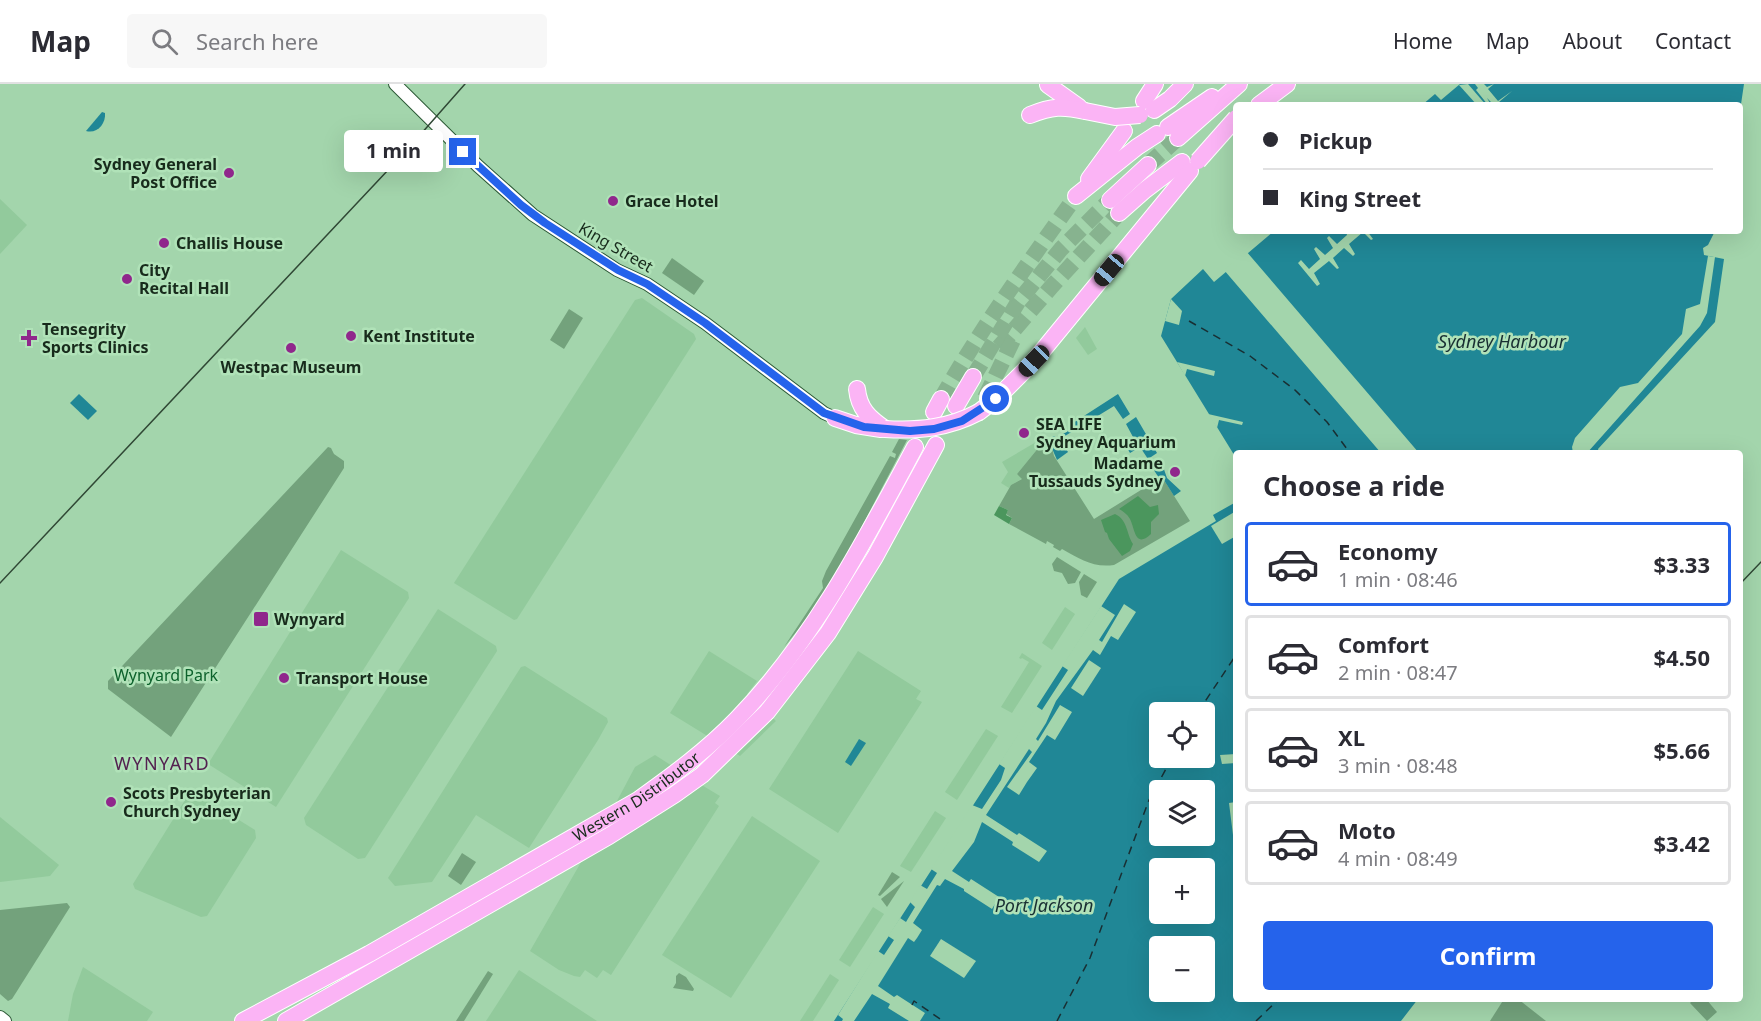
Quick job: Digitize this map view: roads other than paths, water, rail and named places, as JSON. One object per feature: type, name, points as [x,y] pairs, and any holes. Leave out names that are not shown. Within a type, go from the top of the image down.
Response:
[{"type":"highway","points":[[1146,108],[1155,84]]},
{"type":"highway","points":[[1030,115],[1055,106],[1115,117],[1170,99],[1185,84]]},
{"type":"highway","points":[[1250,102],[1267,84]]},
{"type":"highway","points":[[1263,102],[1287,84]]},
{"type":"highway","points":[[1048,85],[1085,111]]},
{"type":"highway","points":[[1124,131],[1076,196],[1137,147],[1168,133],[1232,86]]},
{"type":"highway","points":[[836,418],[864,427],[910,431],[934,429],[962,421],[996,399],[1034,361],[1190,165],[1233,121]]},
{"type":"highway","points":[[1148,165],[1114,207],[1190,165]]},
{"type":"highway","points":[[944,406],[973,376]]},
{"type":"highway","points":[[856,389],[860,406],[869,419],[885,429]]},
{"type":"highway","name":"Western Distributor","points":[[286,1021],[609,836],[702,775],[767,712],[828,633],[936,445]]},
{"type":"highway","name":"Western Distributor","points":[[243,1021],[369,954],[638,800],[700,753],[754,700],[824,608],[915,447]]},
{"type":"main road","name":"King Street","points":[[395,84],[478,166],[533,215],[618,270],[647,284],[696,317],[824,413],[836,418]]},
{"type":"main road","points":[[0,1017],[5,1021]]},
{"type":"water","points":[[1460,84],[1744,84],[1741,102],[1426,102],[1435,94],[1441,100]]},
{"type":"water","points":[[102,112],[105,113],[105,117],[100,127],[94,131],[86,131]]},
{"type":"water","name":"Sydney Harbour","points":[[1270,234],[1714,234],[1708,245],[1703,248],[1704,255],[1724,259],[1715,322],[1598,450],[1233,450],[1233,453],[1161,336],[1171,299],[1203,269],[1214,282],[1233,266],[1237,271],[1245,265],[1241,259]]},
{"type":"water","points":[[79,394],[97,411],[88,420],[70,403]]},
{"type":"water","points":[[1118,394],[1130,414],[1123,419],[1114,406],[1060,439],[1068,452],[1057,460],[1048,439],[1054,436],[1056,438],[1075,427],[1073,423]]},
{"type":"water","points":[[1136,417],[1157,453],[1148,459],[1140,447],[1130,453],[1124,443],[1133,437],[1126,424]]},
{"type":"water","points":[[1160,458],[1167,478],[1181,491],[1174,496],[1150,464]]},
{"type":"water","name":"Port Jackson","points":[[1233,504],[1233,1002],[1416,1002],[1401,1021],[834,1021],[1119,579],[1216,521],[1213,515]]},
{"type":"water","points":[[859,739],[866,743],[851,766],[845,762]]},
{"type":"tunnel","points":[[1148,165],[1178,138]]},
{"type":"tunnel","points":[[941,399],[989,321],[1076,196]]},
{"type":"tunnel","points":[[973,377],[1018,302],[1061,249],[1110,200]]},
{"type":"tunnel","points":[[999,347],[1119,213]]},
{"type":"tunnel","points":[[985,398],[1014,338]]},
{"type":"tram line","points":[[0,583],[405,152],[465,84]]},
{"type":"tram line","points":[[1743,581],[1761,562]]},
{"type":"place","name":"Sydney General Post Office","points":[[229,173]]},
{"type":"place","name":"Grace Hotel","points":[[613,201]]},
{"type":"place","name":"Challis House","points":[[164,243]]},
{"type":"place","name":"City Recital Hall","points":[[127,279]]},
{"type":"place","name":"Kent Institute","points":[[351,336]]},
{"type":"place","name":"Tensegrity Sports Clinics","points":[[29,338]]},
{"type":"place","name":"Westpac Museum","points":[[291,348]]},
{"type":"place","name":"SEA LIFE Sydney Aquarium","points":[[1024,433]]},
{"type":"place","name":"Madame Tussauds Sydney","points":[[1175,472]]},
{"type":"place","name":"Wynyard","points":[[261,619]]},
{"type":"place","name":"Transport House","points":[[284,678]]},
{"type":"place","name":"Scots Presbyterian Church Sydney","points":[[111,802]]},
{"type":"district","name":"WYNYARD","points":[[162,764]]},
{"type":"park label","name":"Wynyard Park","points":[[166,675]]}]
